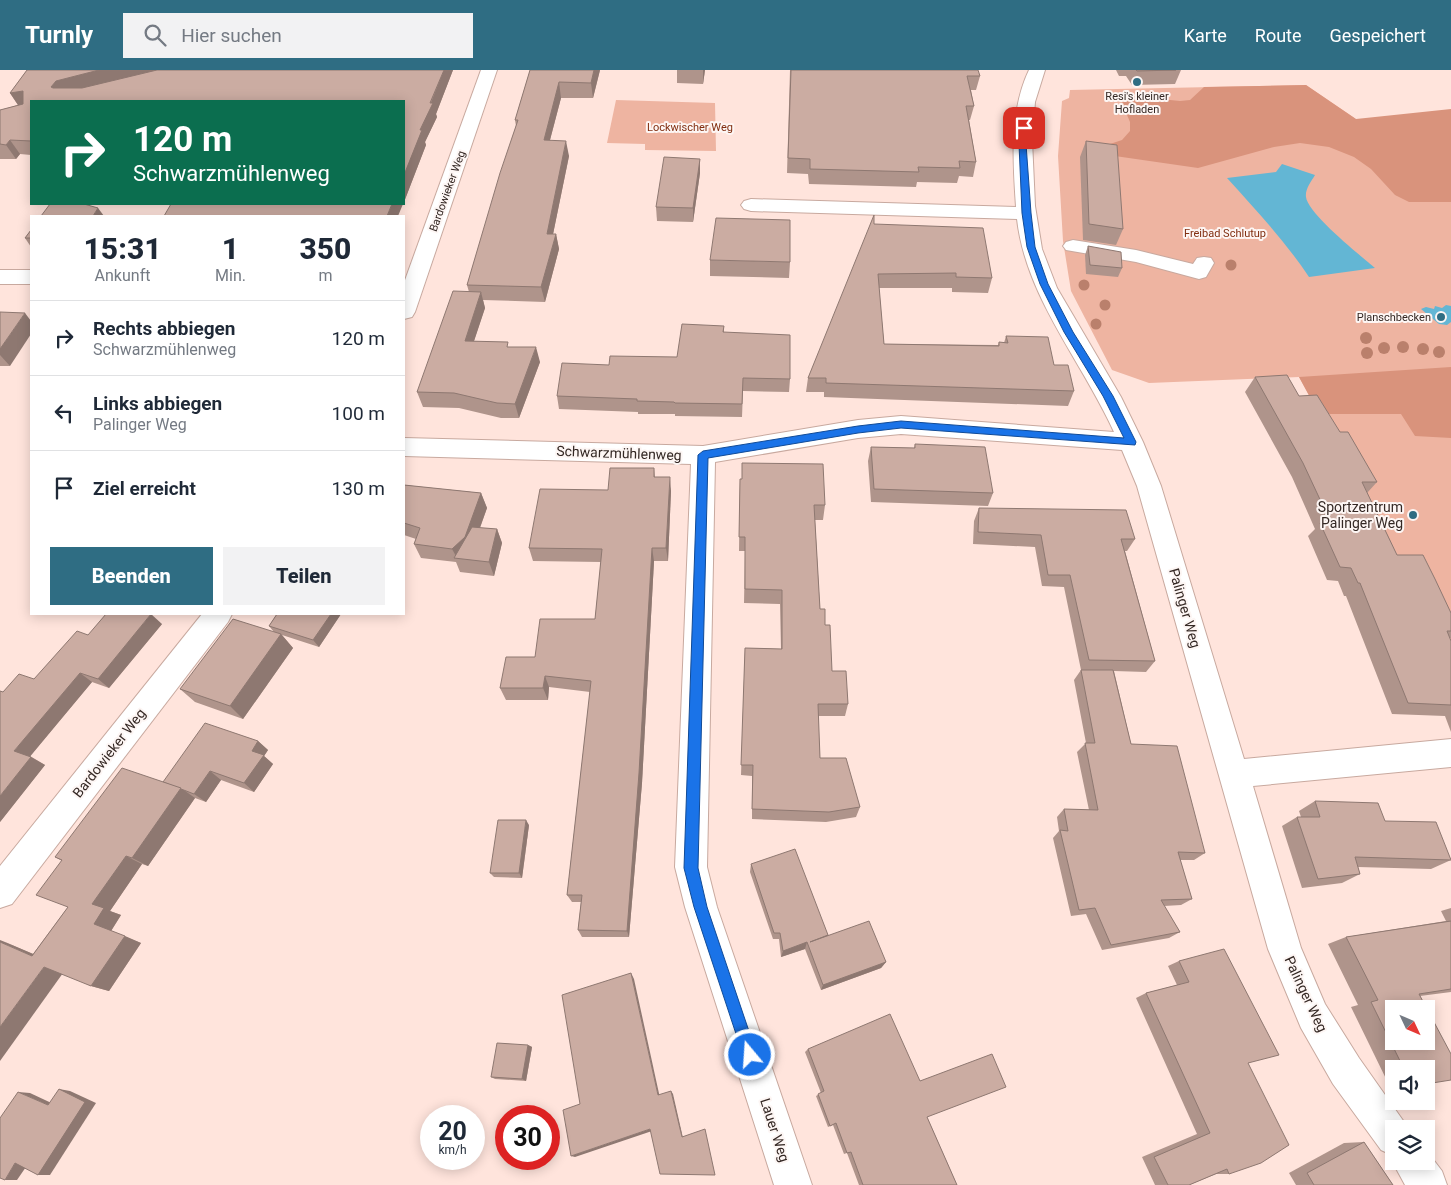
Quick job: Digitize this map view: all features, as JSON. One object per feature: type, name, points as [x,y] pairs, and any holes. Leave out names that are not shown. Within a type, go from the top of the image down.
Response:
[{"type":"street","name":"Bardowieker Weg","points":[[405,306],[408,287],[489,70]]},
{"type":"street","name":"Palinger Weg","points":[[1037,70],[1031,81],[1022,144],[1026,213],[1031,247],[1044,284],[1069,332],[1108,396],[1131,442],[1149,486],[1285,949],[1312,1016],[1346,1071],[1385,1125]]},
{"type":"street","points":[[751,205],[1026,213]]},
{"type":"street","points":[[1073,246],[1100,249],[1177,265],[1199,272],[1204,264]]},
{"type":"street","points":[[0,277],[30,278]]},
{"type":"street","name":"Schwarzmühlenweg","points":[[405,447],[703,455],[858,429],[901,425],[1131,442]]},
{"type":"street","name":"Lauer Weg","points":[[703,455],[691,868],[701,907],[793,1185]]},
{"type":"street","name":"Bardowieker Weg","points":[[0,892],[217,615]]},
{"type":"street","points":[[1234,774],[1451,753]]},
{"type":"street","points":[[1417,1170],[1428,1185]]},
{"type":"green space","name":"Freibad Schlutup","points":[[1306,85],[1451,184],[1451,652],[1299,377],[1149,383],[1112,370],[1071,291],[1063,241],[1058,156],[1062,101],[1069,98],[1070,90]]},
{"type":"green space","name":"Lockwischer Weg","points":[[616,100],[715,103],[716,151],[645,150],[645,144],[607,143]]},
{"type":"shaded area","points":[[1306,85],[1356,119],[1451,109],[1451,202],[1409,202],[1395,195],[1371,169],[1354,157],[1329,147],[1300,143],[1274,147],[1198,168],[1108,155],[1107,145],[1122,140],[1130,131],[1130,122],[1122,103],[1131,96],[1180,101],[1190,100],[1204,87]]},
{"type":"shaded area","points":[[1451,367],[1451,438],[1415,436],[1401,414],[1319,414],[1299,377]]},
{"type":"water","points":[[1282,164],[1315,175],[1306,191],[1309,204],[1325,224],[1375,268],[1309,277],[1280,238],[1227,178],[1276,172]]},
{"type":"water","name":"Planschbecken","points":[[1446,305],[1451,306],[1451,322],[1447,325],[1439,324],[1421,309],[1426,307],[1434,309],[1435,306],[1442,308]]},
{"type":"building","points":[[27,70],[99,70],[56,81],[51,87],[82,88],[157,70],[444,70],[405,172],[405,100],[30,100],[30,141],[10,140],[6,145],[0,144],[0,110],[23,104],[23,91],[10,93]]},
{"type":"building","points":[[530,70],[594,70],[591,83],[559,82],[544,140],[566,141],[547,234],[556,234],[541,287],[467,285],[500,173],[518,120],[515,120]]},
{"type":"building","points":[[791,70],[978,70],[980,76],[967,76],[974,106],[966,106],[976,162],[959,161],[960,168],[918,167],[919,172],[810,169],[810,159],[788,158]]},
{"type":"building","points":[[1136,70],[1176,70],[1137,71]]},
{"type":"building","points":[[1086,141],[1117,145],[1123,229],[1089,224]]},
{"type":"building","points":[[664,157],[700,159],[693,208],[656,207]]},
{"type":"building","points":[[49,205],[88,205],[98,208],[94,215],[42,215]]},
{"type":"building","points":[[170,205],[392,205],[387,215],[165,215]]},
{"type":"building","points":[[874,215],[874,224],[983,228],[992,278],[956,277],[956,273],[878,274],[884,344],[999,346],[999,342],[1008,343],[1006,336],[1048,337],[1054,365],[1068,365],[1074,391],[826,383],[826,378],[808,378]]},
{"type":"building","points":[[716,218],[790,220],[790,262],[710,260]]},
{"type":"building","points":[[30,231],[30,238],[25,238]]},
{"type":"building","points":[[1088,246],[1121,252],[1122,268],[1090,265]]},
{"type":"building","points":[[453,291],[481,292],[465,341],[508,342],[507,347],[536,347],[515,404],[497,403],[454,393],[417,392]]},
{"type":"building","points":[[0,312],[25,313],[0,349]]},
{"type":"building","points":[[682,324],[724,326],[723,332],[790,335],[790,379],[743,378],[742,404],[675,403],[637,401],[637,399],[557,396],[562,363],[609,365],[610,356],[677,357]]},
{"type":"building","points":[[1287,375],[1299,396],[1317,395],[1340,432],[1348,432],[1377,482],[1362,482],[1397,555],[1423,555],[1435,579],[1451,613],[1451,631],[1447,631],[1451,641],[1451,705],[1408,703],[1360,583],[1358,583],[1351,568],[1340,567],[1320,523],[1331,523],[1303,463],[1255,377]]},
{"type":"building","points":[[915,444],[985,447],[993,493],[874,489],[871,447],[915,448]]},
{"type":"building","points":[[742,463],[823,464],[825,505],[814,505],[820,609],[825,609],[825,625],[830,625],[832,671],[846,671],[848,704],[818,704],[820,758],[846,758],[860,807],[829,812],[752,809],[753,765],[741,765],[745,648],[782,649],[782,590],[745,589],[745,537],[739,537]]},
{"type":"building","points":[[610,468],[654,468],[654,477],[670,477],[666,548],[652,548],[639,773],[627,931],[578,930],[582,895],[567,895],[591,681],[545,676],[543,688],[500,688],[506,657],[535,657],[540,619],[595,619],[602,549],[529,548],[540,489],[608,490]]},
{"type":"building","points":[[405,485],[481,493],[465,537],[452,549],[414,544],[420,528],[405,523]]},
{"type":"building","points":[[979,508],[1126,510],[1135,539],[1121,539],[1155,661],[1089,660],[1070,575],[1048,575],[1041,535],[978,532]]},
{"type":"building","points":[[472,527],[497,529],[489,562],[454,558]]},
{"type":"building","points":[[105,615],[150,615],[98,679],[80,673],[14,751],[31,757],[0,796],[0,691],[3,692],[19,674],[34,679],[77,631],[88,635]]},
{"type":"building","points":[[276,615],[330,615],[313,640],[269,626]]},
{"type":"building","points":[[233,619],[281,634],[230,706],[180,689]]},
{"type":"building","points":[[1081,670],[1113,670],[1131,744],[1177,746],[1205,853],[1178,852],[1192,899],[1161,900],[1180,932],[1111,945],[1095,908],[1079,910],[1060,830],[1068,831],[1064,809],[1098,810],[1085,743],[1095,743]]},
{"type":"building","points":[[205,723],[258,741],[252,751],[264,755],[244,783],[210,771],[194,794],[163,782]]},
{"type":"building","points":[[122,768],[181,788],[132,858],[126,856],[92,904],[104,908],[94,924],[125,936],[91,986],[44,967],[0,1027],[0,942],[32,956],[68,907],[36,895],[62,860],[55,857]]},
{"type":"building","points":[[1315,801],[1378,803],[1385,821],[1436,822],[1451,860],[1355,857],[1360,874],[1318,879],[1297,817],[1320,817]]},
{"type":"building","points":[[498,820],[526,820],[519,873],[490,873]]},
{"type":"building","points":[[795,849],[828,935],[810,942],[869,921],[886,962],[823,985],[807,942],[783,951],[780,933],[774,933],[751,864]]},
{"type":"building","points":[[1451,921],[1451,989],[1419,994],[1422,1000],[1385,1000],[1385,1030],[1371,1002],[1378,1000],[1346,937]]},
{"type":"building","points":[[1224,949],[1279,1055],[1248,1063],[1289,1145],[1261,1163],[1229,1174],[1227,1169],[1189,1185],[1168,1185],[1154,1157],[1210,1133],[1146,993],[1189,982],[1179,961]]},
{"type":"building","points":[[631,973],[658,1095],[671,1091],[682,1137],[705,1129],[715,1175],[660,1174],[650,1129],[571,1156],[563,1110],[580,1104],[562,995]]},
{"type":"building","points":[[890,1014],[920,1081],[992,1054],[1006,1087],[927,1117],[957,1185],[863,1185],[851,1152],[847,1153],[836,1123],[830,1126],[818,1094],[824,1091],[808,1049]]},
{"type":"building","points":[[1435,1024],[1451,1054],[1451,1080],[1435,1083],[1435,1060],[1400,1060],[1395,1050],[1435,1050]]},
{"type":"building","points":[[497,1043],[528,1045],[522,1079],[491,1077]]},
{"type":"building","points":[[59,1089],[85,1102],[38,1175],[15,1163],[5,1180],[0,1178],[0,1118],[18,1092],[48,1105]]},
{"type":"building","points":[[1364,1142],[1393,1185],[1314,1185],[1307,1173]]},
{"type":"place","name":"Resi's kleiner Hofladen","points":[[1137,82]]},
{"type":"place","name":"Planschbecken","points":[[1441,317]]},
{"type":"place","name":"Sportzentrum Palinger Weg","points":[[1413,515]]},
{"type":"route","points":[[750,1055],[701,907],[691,868],[703,455],[786,443],[858,429],[901,425],[1131,442],[1108,396],[1069,332],[1044,284],[1031,247],[1026,213],[1022,144],[1024,128]]}]
